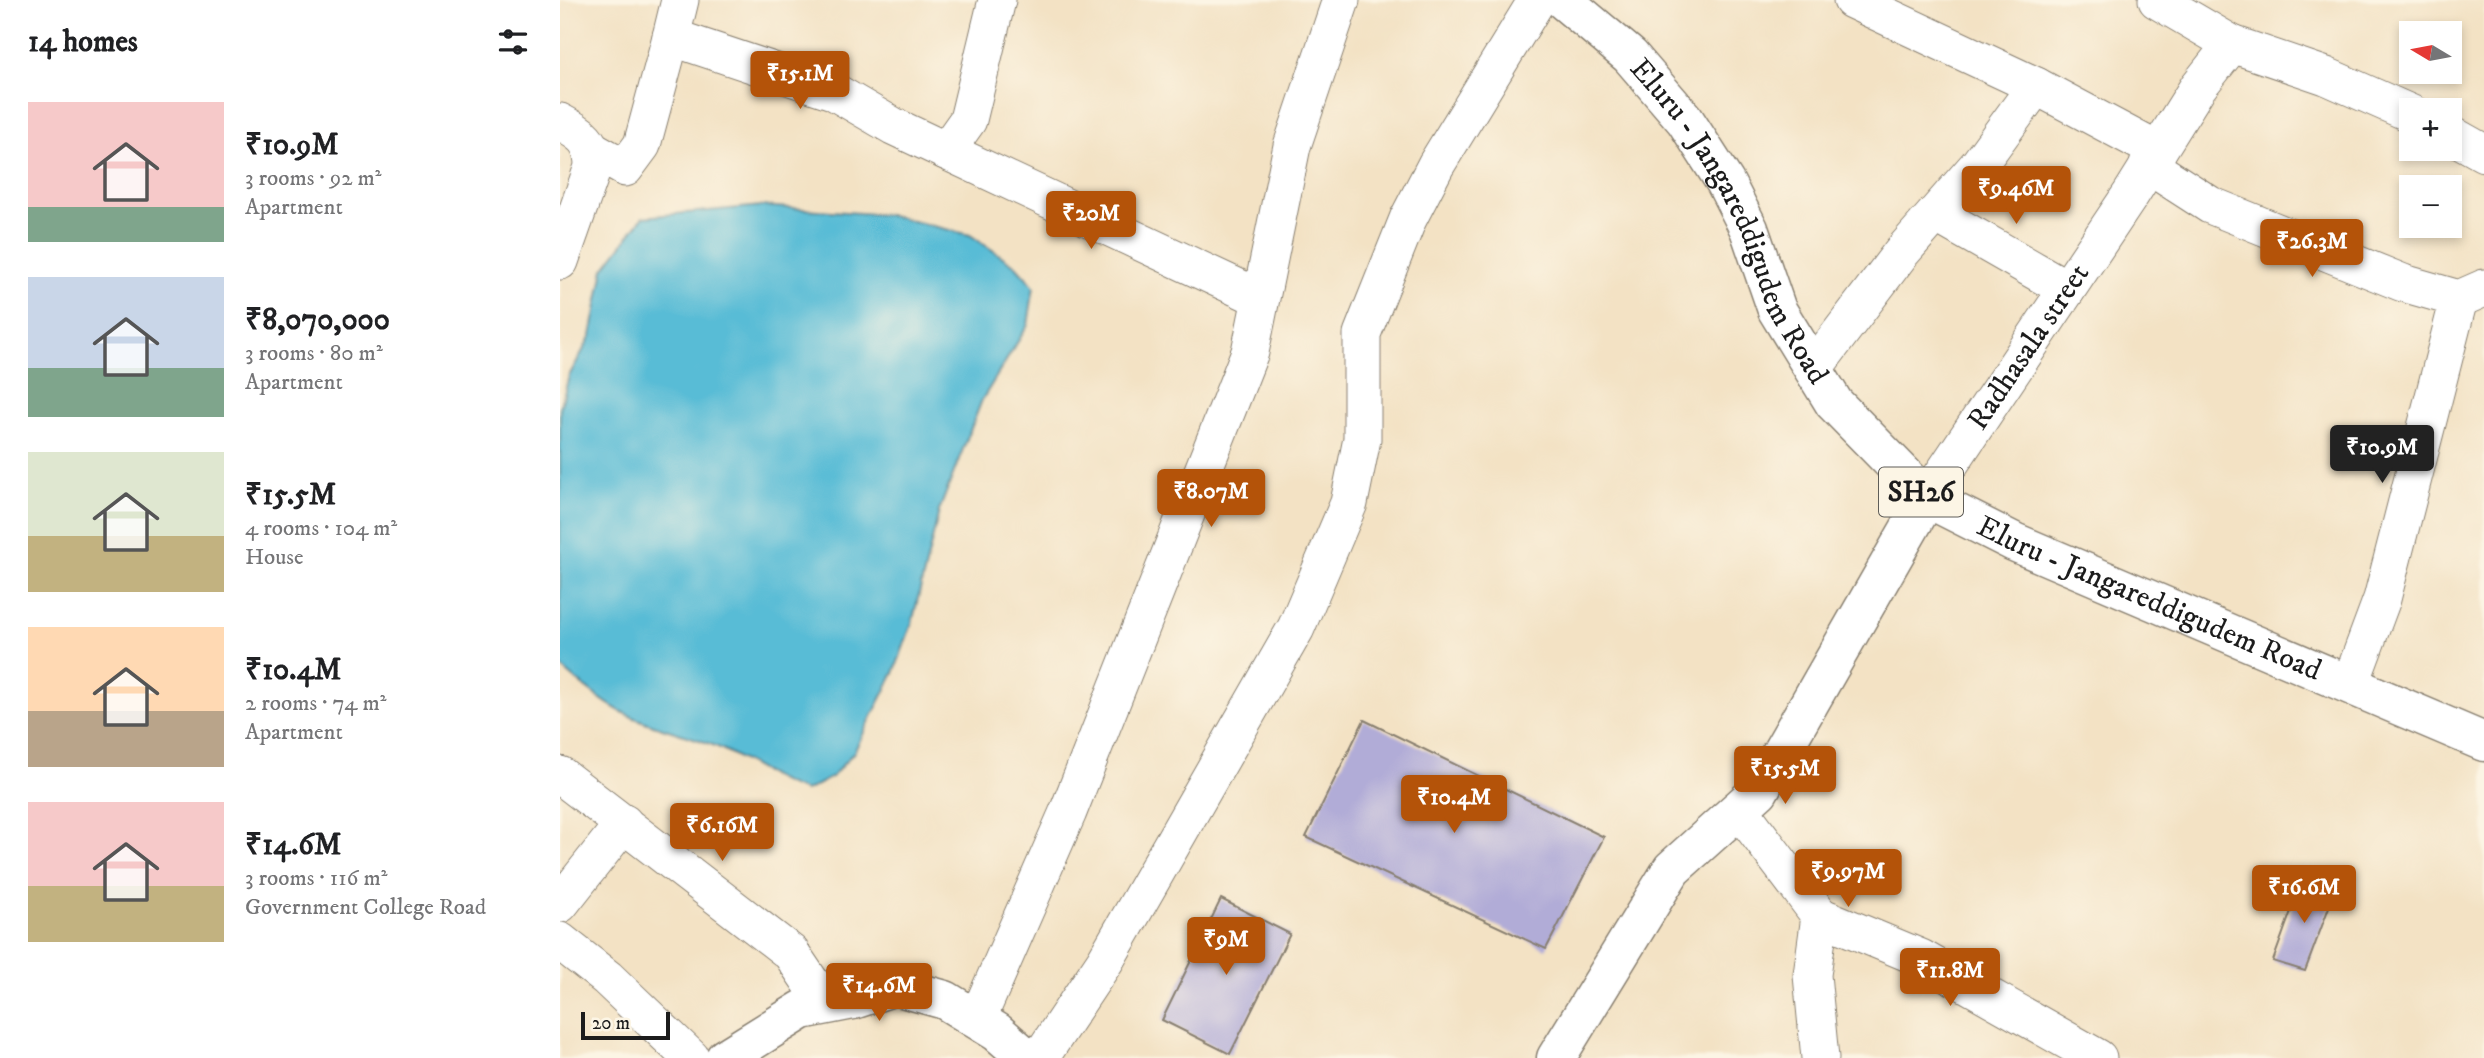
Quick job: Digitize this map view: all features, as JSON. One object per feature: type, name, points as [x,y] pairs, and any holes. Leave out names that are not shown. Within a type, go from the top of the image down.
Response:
[{"type":"main road","name":"Eluru - Jangareddigudem Road","points":[[1563,0],[1630,56],[1685,120],[1743,217],[1777,310],[1812,369],[1834,403],[1927,498],[2014,542],[2484,742]]},
{"type":"main road","points":[[1556,1058],[1672,869],[1759,791],[1927,498]]},
{"type":"main road","points":[[725,1058],[802,1010],[895,986],[945,1000],[1002,1044]]},
{"type":"street","points":[[560,122],[585,136],[593,150],[625,169],[642,145],[680,0]]},
{"type":"street","points":[[946,150],[968,120],[997,0]]},
{"type":"street","points":[[1002,1044],[1068,812],[1250,352],[1292,146],[1340,0]]},
{"type":"street","points":[[1040,1058],[1112,949],[1296,628],[1349,503],[1362,439],[1362,334],[1408,219],[1436,165],[1537,0]]},
{"type":"street","points":[[1853,0],[2036,86],[2153,158],[2210,205],[2403,283],[2471,293],[2382,599],[2350,685]]},
{"type":"street","points":[[2160,1],[2232,44],[2326,76],[2399,108]]},
{"type":"street","points":[[671,37],[833,91],[892,126],[1260,298]]},
{"type":"street","name":"Radhasala street","points":[[1927,498],[2198,87],[2232,44]]},
{"type":"street","points":[[1812,369],[1979,164],[2036,86]]},
{"type":"street","points":[[2462,141],[2484,153]]},
{"type":"street","points":[[560,261],[593,167],[593,150]]},
{"type":"street","points":[[1936,214],[2067,289]]},
{"type":"street","points":[[560,775],[792,953],[826,1005]]},
{"type":"street","points":[[1740,810],[1820,916],[1921,958],[2098,1058]]},
{"type":"street","points":[[560,904],[624,823]]},
{"type":"street","points":[[1820,916],[1812,975],[1820,1058]]},
{"type":"street","points":[[560,941],[607,978],[691,1058]]},
{"type":"water","points":[[762,206],[888,215],[970,235],[1016,266],[1034,286],[1028,325],[982,400],[939,511],[912,623],[894,673],[854,752],[832,777],[806,791],[773,778],[720,748],[620,711],[560,666],[560,409],[569,376],[591,336],[604,269],[643,217]]},
{"type":"building","points":[[1364,720],[1604,837],[1546,949],[1306,837]]},
{"type":"building","points":[[2303,878],[2335,891],[2305,971],[2273,961]]},
{"type":"building","points":[[1221,899],[1290,934],[1230,1054],[1162,1020]]}]
